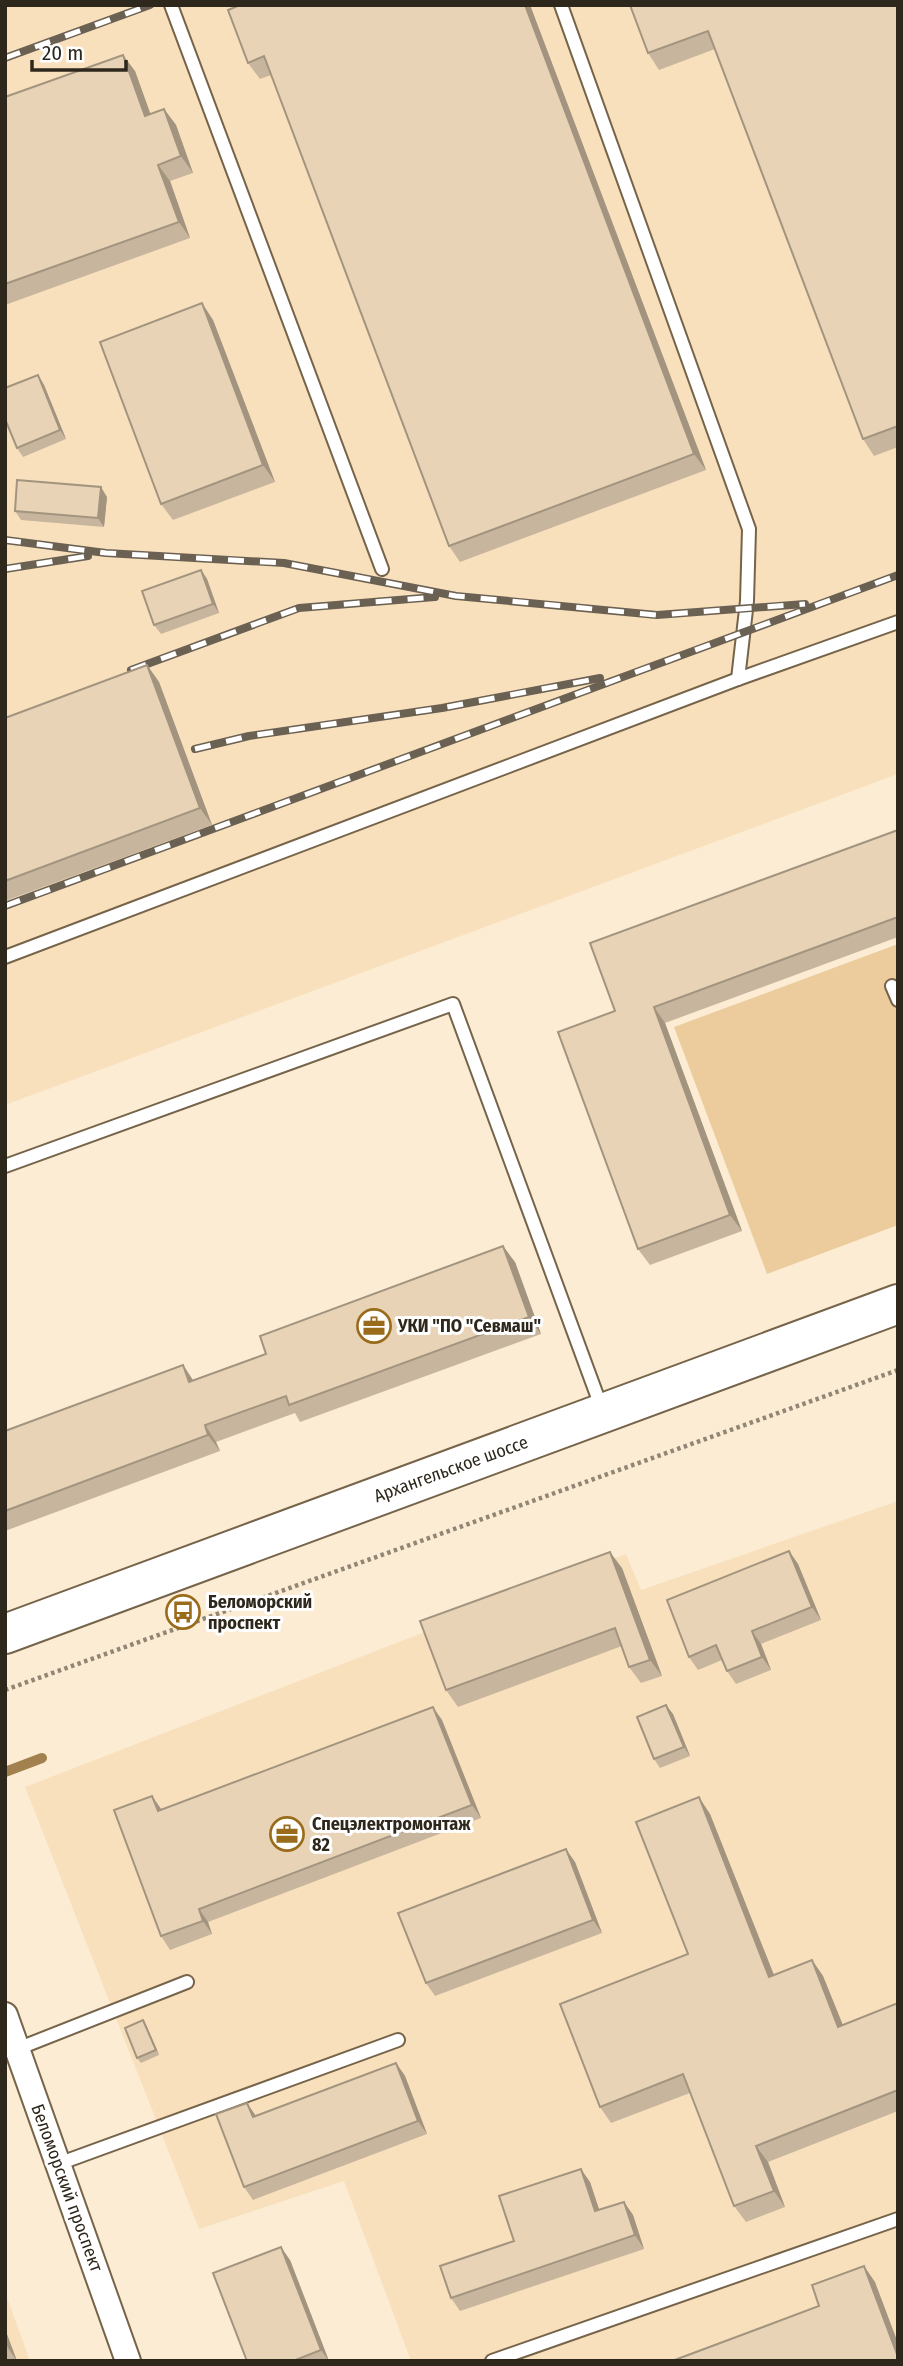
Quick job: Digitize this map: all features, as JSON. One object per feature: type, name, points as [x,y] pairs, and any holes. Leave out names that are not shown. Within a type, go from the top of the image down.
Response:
[{"type":"main road","name":"Архангельское шоссе","points":[[5,1634],[898,1304]]},
{"type":"street","name":"Беломорский проспект","points":[[5,2015],[128,2361]]},
{"type":"lane","points":[[171,5],[382,569]]},
{"type":"lane","points":[[561,5],[749,529],[747,601],[738,679]]},
{"type":"lane","points":[[5,957],[738,679],[898,622]]},
{"type":"lane","points":[[892,986],[898,1000]]},
{"type":"lane","points":[[5,1166],[453,1004],[603,1413]]},
{"type":"lane","points":[[18,2049],[187,1982]]},
{"type":"lane","points":[[58,2164],[398,2040]]},
{"type":"lane","points":[[492,2361],[898,2219]]},
{"type":"path","points":[[5,1690],[898,1370]]},
{"type":"shaded area","points":[[5,5],[898,5],[898,774],[5,1105]]},
{"type":"shaded area","points":[[898,944],[898,1225],[767,1274],[674,1027]]},
{"type":"shaded area","points":[[898,1501],[898,2361],[411,2361],[344,2181],[199,2229],[25,1787],[626,1554],[641,1590]]},
{"type":"shaded area","points":[[5,2292],[30,2361],[5,2361]]},
{"type":"building","points":[[240,5],[525,5],[694,454],[449,546],[264,56],[248,63],[228,10]]},
{"type":"building","points":[[630,5],[898,5],[898,426],[863,439],[708,31],[648,53]]},
{"type":"building","points":[[123,55],[145,116],[164,109],[181,156],[158,165],[179,222],[5,284],[5,97]]},
{"type":"building","points":[[202,303],[263,465],[161,504],[100,342]]},
{"type":"building","points":[[38,375],[60,430],[17,448],[5,419],[5,388]]},
{"type":"building","points":[[17,480],[101,487],[98,518],[15,511]]},
{"type":"building","points":[[201,570],[213,604],[154,625],[142,591]]},
{"type":"building","points":[[147,665],[200,808],[5,881],[5,718]]},
{"type":"building","points":[[898,830],[898,917],[654,1007],[730,1215],[638,1249],[558,1032],[615,1011],[590,943]]},
{"type":"building","points":[[503,1246],[529,1317],[289,1405],[286,1396],[205,1425],[208,1435],[5,1511],[5,1431],[183,1365],[189,1382],[266,1354],[260,1336]]},
{"type":"building","points":[[789,1551],[812,1607],[752,1631],[762,1657],[727,1671],[716,1645],[689,1657],[667,1600]]},
{"type":"building","points":[[610,1552],[650,1660],[629,1667],[615,1628],[446,1690],[420,1621]]},
{"type":"building","points":[[666,1705],[684,1747],[654,1759],[637,1717]]},
{"type":"building","points":[[433,1707],[472,1805],[199,1909],[203,1921],[161,1936],[114,1810],[152,1796],[158,1811]]},
{"type":"building","points":[[699,1797],[769,1977],[812,1960],[838,2027],[898,2003],[898,2090],[756,2146],[774,2191],[734,2206],[683,2074],[600,2107],[560,2004],[688,1954],[636,1822]]},
{"type":"building","points":[[566,1849],[593,1920],[426,1983],[398,1913]]},
{"type":"building","points":[[143,2020],[156,2050],[137,2058],[125,2028]]},
{"type":"building","points":[[396,2063],[418,2121],[244,2187],[216,2114],[247,2103],[253,2117]]},
{"type":"building","points":[[581,2169],[595,2211],[624,2202],[635,2235],[451,2298],[440,2266],[514,2241],[499,2196]]},
{"type":"building","points":[[281,2247],[321,2350],[293,2361],[247,2361],[213,2273]]},
{"type":"building","points":[[864,2266],[898,2361],[672,2361],[819,2306],[812,2285]]},
{"type":"waterway","points":[[5,1772],[42,1758]]},
{"type":"railway","points":[[5,58],[150,5]]},
{"type":"railway","points":[[5,540],[106,553],[284,563],[456,596],[657,615],[805,604]]},
{"type":"railway","points":[[5,569],[88,556]]},
{"type":"railway","points":[[5,906],[898,575]]},
{"type":"railway","points":[[131,670],[299,608],[435,597]]},
{"type":"railway","points":[[195,749],[249,736],[442,708],[600,678]]},
{"type":"place","name":"УКИ \"ПО \"Севмаш\"","points":[[374,1326]]},
{"type":"place","name":"Беломорский проспект","points":[[183,1612]]},
{"type":"place","name":"Спецэлектромонтаж 82","points":[[287,1834]]}]
